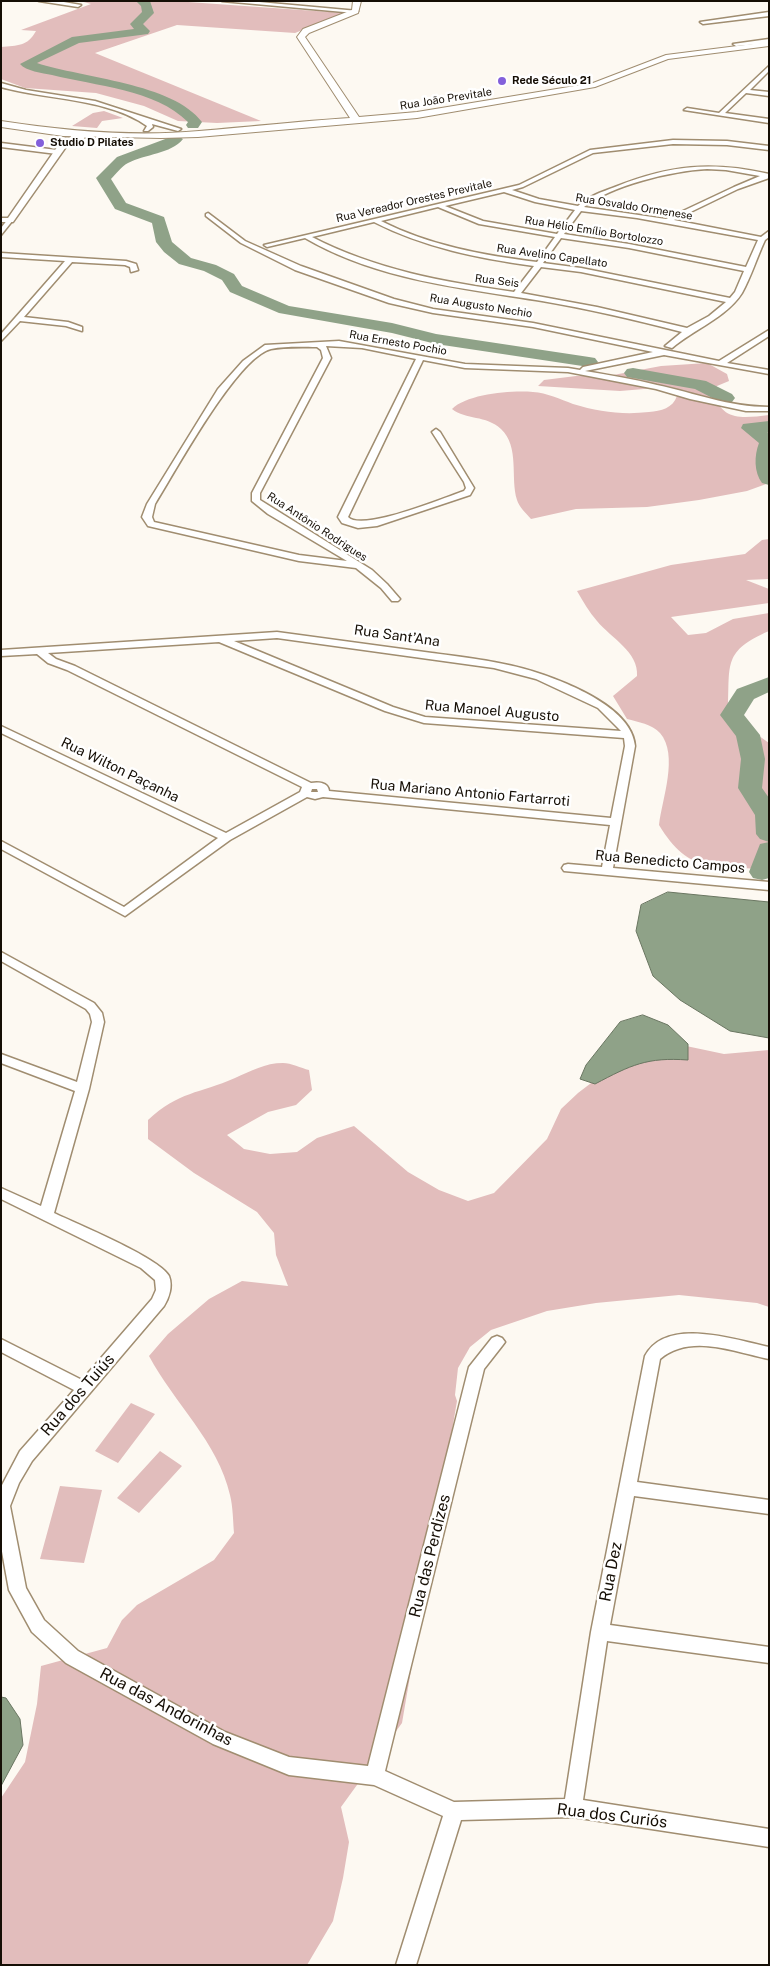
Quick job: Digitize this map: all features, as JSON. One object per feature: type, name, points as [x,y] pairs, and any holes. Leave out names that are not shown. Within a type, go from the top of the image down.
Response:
[{"type":"main road","points":[[357,1],[355,11],[306,31],[302,38],[357,121]]},
{"type":"main road","name":"Rua João Previtale","points":[[1,118],[85,131],[199,131],[357,121],[436,113],[569,90],[611,80],[666,57],[769,43]]},
{"type":"main road","name":"Rua João Previtale","points":[[1,124],[64,137],[85,131],[178,129],[199,131]]},
{"type":"street","points":[[41,1],[78,5]]},
{"type":"street","points":[[224,1],[294,3],[355,11]]},
{"type":"street","points":[[703,22],[769,14]]},
{"type":"street","name":"Rua João Previtale","points":[[736,44],[769,43]]},
{"type":"street","points":[[721,114],[769,68]]},
{"type":"street","points":[[1,85],[12,89]]},
{"type":"street","points":[[1,90],[12,89]]},
{"type":"street","name":"Rua João Previtale","points":[[12,89],[82,99],[178,129]]},
{"type":"street","points":[[746,91],[769,94]]},
{"type":"street","points":[[687,110],[769,121]]},
{"type":"street","points":[[140,118],[151,126],[146,130]]},
{"type":"street","points":[[1,233],[6,220],[57,152],[64,137]]},
{"type":"street","points":[[1,145],[57,152]]},
{"type":"street","name":"Rua Vereador Orestes Previtale","points":[[267,245],[521,186],[563,167],[616,150],[649,145],[722,145],[769,150]]},
{"type":"street","points":[[516,295],[579,209],[589,200],[639,179],[671,170],[720,168],[768,176]]},
{"type":"street","points":[[667,221],[727,192],[768,176]]},
{"type":"street","name":"Rua Osvaldo Ormenese","points":[[505,190],[540,202],[667,221],[762,239]]},
{"type":"street","name":"Rua Hélio Emílio Bortolozzo","points":[[440,206],[487,224],[610,243],[747,269]]},
{"type":"street","name":"Rua Augusto Nechio","points":[[208,215],[231,235],[298,268],[392,301],[432,311],[534,325],[668,349],[720,364],[769,372]]},
{"type":"street","name":"Rua Avelino Capellato","points":[[375,220],[401,234],[436,246],[490,258],[619,277],[730,300]]},
{"type":"street","points":[[568,370],[591,368],[668,349],[688,331],[712,318],[738,293],[747,276],[747,269],[756,256],[762,239],[769,233]]},
{"type":"street","name":"Rua Seis","points":[[308,237],[348,257],[405,276],[471,289],[583,306],[688,331]]},
{"type":"street","points":[[1,255],[126,264],[133,266],[134,270]]},
{"type":"street","points":[[1,339],[70,260]]},
{"type":"street","points":[[18,319],[68,324],[79,328]]},
{"type":"street","points":[[720,364],[769,332]]},
{"type":"street","name":"Rua Antônio Rodrigues","points":[[320,344],[325,349],[327,358],[256,493],[256,501],[356,565],[389,590],[395,599]]},
{"type":"street","name":"Rua Ernesto Pochio","points":[[356,565],[299,558],[162,528],[151,524],[147,517],[151,504],[221,391],[246,363],[268,347],[320,344],[362,346],[420,358],[482,367],[568,370],[656,387],[690,397],[746,409],[769,410]]},
{"type":"street","points":[[420,358],[343,517],[345,521],[358,525],[377,523],[467,493],[470,488],[468,482],[436,432]]},
{"type":"street","name":"Rua Sant’Ana","points":[[1,653],[41,652],[277,634],[517,670],[540,677],[602,706],[618,720],[629,735]]},
{"type":"street","name":"Rua Manoel Augusto","points":[[219,638],[416,718],[629,735]]},
{"type":"street","points":[[69,650],[68,662],[71,668]]},
{"type":"street","points":[[41,652],[52,661],[71,668],[308,790]]},
{"type":"street","name":"Rua Wilton Paçanha","points":[[1,729],[226,838]]},
{"type":"street","points":[[606,871],[630,746],[629,735]]},
{"type":"street","name":"Rua Mariano Antonio Fartarroti","points":[[308,790],[322,787],[324,792],[322,794],[615,822]]},
{"type":"street","points":[[1,844],[125,912],[226,838],[308,790]]},
{"type":"street","name":"Rua Benedicto Campos","points":[[568,868],[769,886]]},
{"type":"street","points":[[1,956],[90,1006],[96,1013],[98,1022],[82,1089],[46,1215],[1,1193]]},
{"type":"street","points":[[1,1058],[82,1089]]},
{"type":"street","name":"Rua dos Tuiús","points":[[2,1506],[12,1480],[26,1456],[159,1302],[163,1290],[162,1278],[146,1264],[46,1215]]},
{"type":"street","name":"Rua Dez","points":[[572,1808],[600,1632],[653,1356],[668,1344],[684,1340],[704,1340],[769,1353]]},
{"type":"street","name":"Rua das Perdizes","points":[[375,1776],[477,1367],[497,1342]]},
{"type":"street","points":[[1,1345],[84,1388]]},
{"type":"street","points":[[627,1488],[769,1507]]},
{"type":"street","name":"Rua das Andorinhas","points":[[2,1506],[3,1528],[18,1590],[38,1626],[72,1657],[219,1738],[236,1745],[289,1766],[375,1776],[454,1811]]},
{"type":"street","points":[[600,1632],[769,1655]]},
{"type":"street","name":"Rua dos Curiós","points":[[454,1811],[572,1808],[769,1838]]},
{"type":"street","points":[[406,1965],[454,1811]]},
{"type":"shaded area","points":[[80,1],[174,1],[344,13],[295,33],[177,25],[95,53],[261,121],[217,123],[178,121],[144,106],[96,93],[25,88],[1,79],[1,47],[25,43],[36,31],[21,30],[91,4]]},
{"type":"shaded area","points":[[104,111],[123,118],[102,121],[97,128],[72,126],[93,113]]},
{"type":"shaded area","points":[[707,363],[727,374],[729,381],[717,386],[713,392],[722,409],[735,416],[742,417],[769,415],[769,483],[747,491],[699,500],[647,507],[576,509],[531,519],[521,508],[517,500],[513,454],[507,436],[501,429],[483,419],[463,415],[452,409],[468,400],[490,394],[533,392],[602,411],[639,413],[658,411],[670,406],[675,400],[677,396],[672,390],[656,388],[620,391],[538,386],[544,380],[576,376],[608,376],[661,366]]},
{"type":"shaded area","points":[[769,539],[769,579],[746,580],[769,589],[769,603],[671,617],[688,635],[706,633],[733,619],[769,613],[769,631],[743,645],[736,652],[732,660],[728,707],[738,721],[769,743],[769,869],[706,865],[682,853],[670,841],[659,825],[668,778],[669,765],[666,742],[653,727],[627,719],[613,696],[637,676],[634,660],[623,646],[597,621],[577,591],[671,565],[745,554],[762,540]]},
{"type":"shaded area","points":[[668,892],[769,902],[769,1038],[730,1031],[680,1000],[653,976],[636,931],[641,905]]},
{"type":"shaded area","points":[[643,1015],[668,1025],[688,1044],[688,1060],[650,1061],[629,1067],[595,1084],[580,1079],[586,1065],[620,1022]]},
{"type":"shaded area","points":[[672,1043],[724,1054],[769,1050],[769,1307],[757,1303],[679,1295],[596,1303],[547,1311],[491,1330],[470,1347],[458,1368],[455,1395],[457,1401],[402,1723],[341,1807],[349,1842],[343,1878],[333,1921],[307,1965],[1,1965],[1,1798],[25,1762],[37,1704],[41,1666],[107,1648],[122,1620],[137,1605],[214,1560],[234,1533],[230,1495],[216,1458],[206,1440],[149,1356],[168,1334],[209,1299],[242,1281],[288,1286],[276,1255],[274,1233],[257,1212],[194,1173],[148,1139],[148,1120],[170,1103],[190,1094],[264,1066],[276,1063],[289,1064],[309,1070],[312,1090],[296,1105],[268,1112],[227,1135],[244,1149],[270,1154],[297,1152],[317,1138],[354,1126],[408,1172],[439,1190],[468,1201],[494,1193],[547,1139],[561,1109],[578,1093],[624,1058]]},
{"type":"shaded area","points":[[131,1403],[155,1414],[118,1463],[95,1451]]},
{"type":"shaded area","points":[[160,1451],[182,1466],[139,1513],[117,1498]]},
{"type":"shaded area","points":[[60,1486],[102,1490],[84,1563],[40,1559]]},
{"type":"shaded area","points":[[1,1697],[6,1698],[20,1719],[23,1745],[1,1786]]},
{"type":"waterway","points":[[142,1],[147,4],[148,13],[136,24],[144,31],[76,40],[26,64],[43,70],[117,86],[166,101],[184,110],[195,122],[193,125]]},
{"type":"waterway","points":[[176,139],[161,147],[122,160],[103,178],[120,206],[159,220],[164,242],[169,249],[185,261],[210,268],[228,277],[236,289],[285,310],[392,328],[436,339],[589,362]]},
{"type":"waterway","points":[[633,373],[700,385],[726,398]]},
{"type":"waterway","points":[[769,426],[750,428],[769,442],[764,455],[769,479]]},
{"type":"waterway","points":[[769,684],[745,694],[732,715],[748,735],[753,759],[750,788],[767,815],[769,834]]},
{"type":"waterway","points":[[762,872],[769,850]]},
{"type":"place","name":"Rede Século 21","points":[[502,81]]},
{"type":"place","name":"Studio D Pilates","points":[[40,143]]}]
